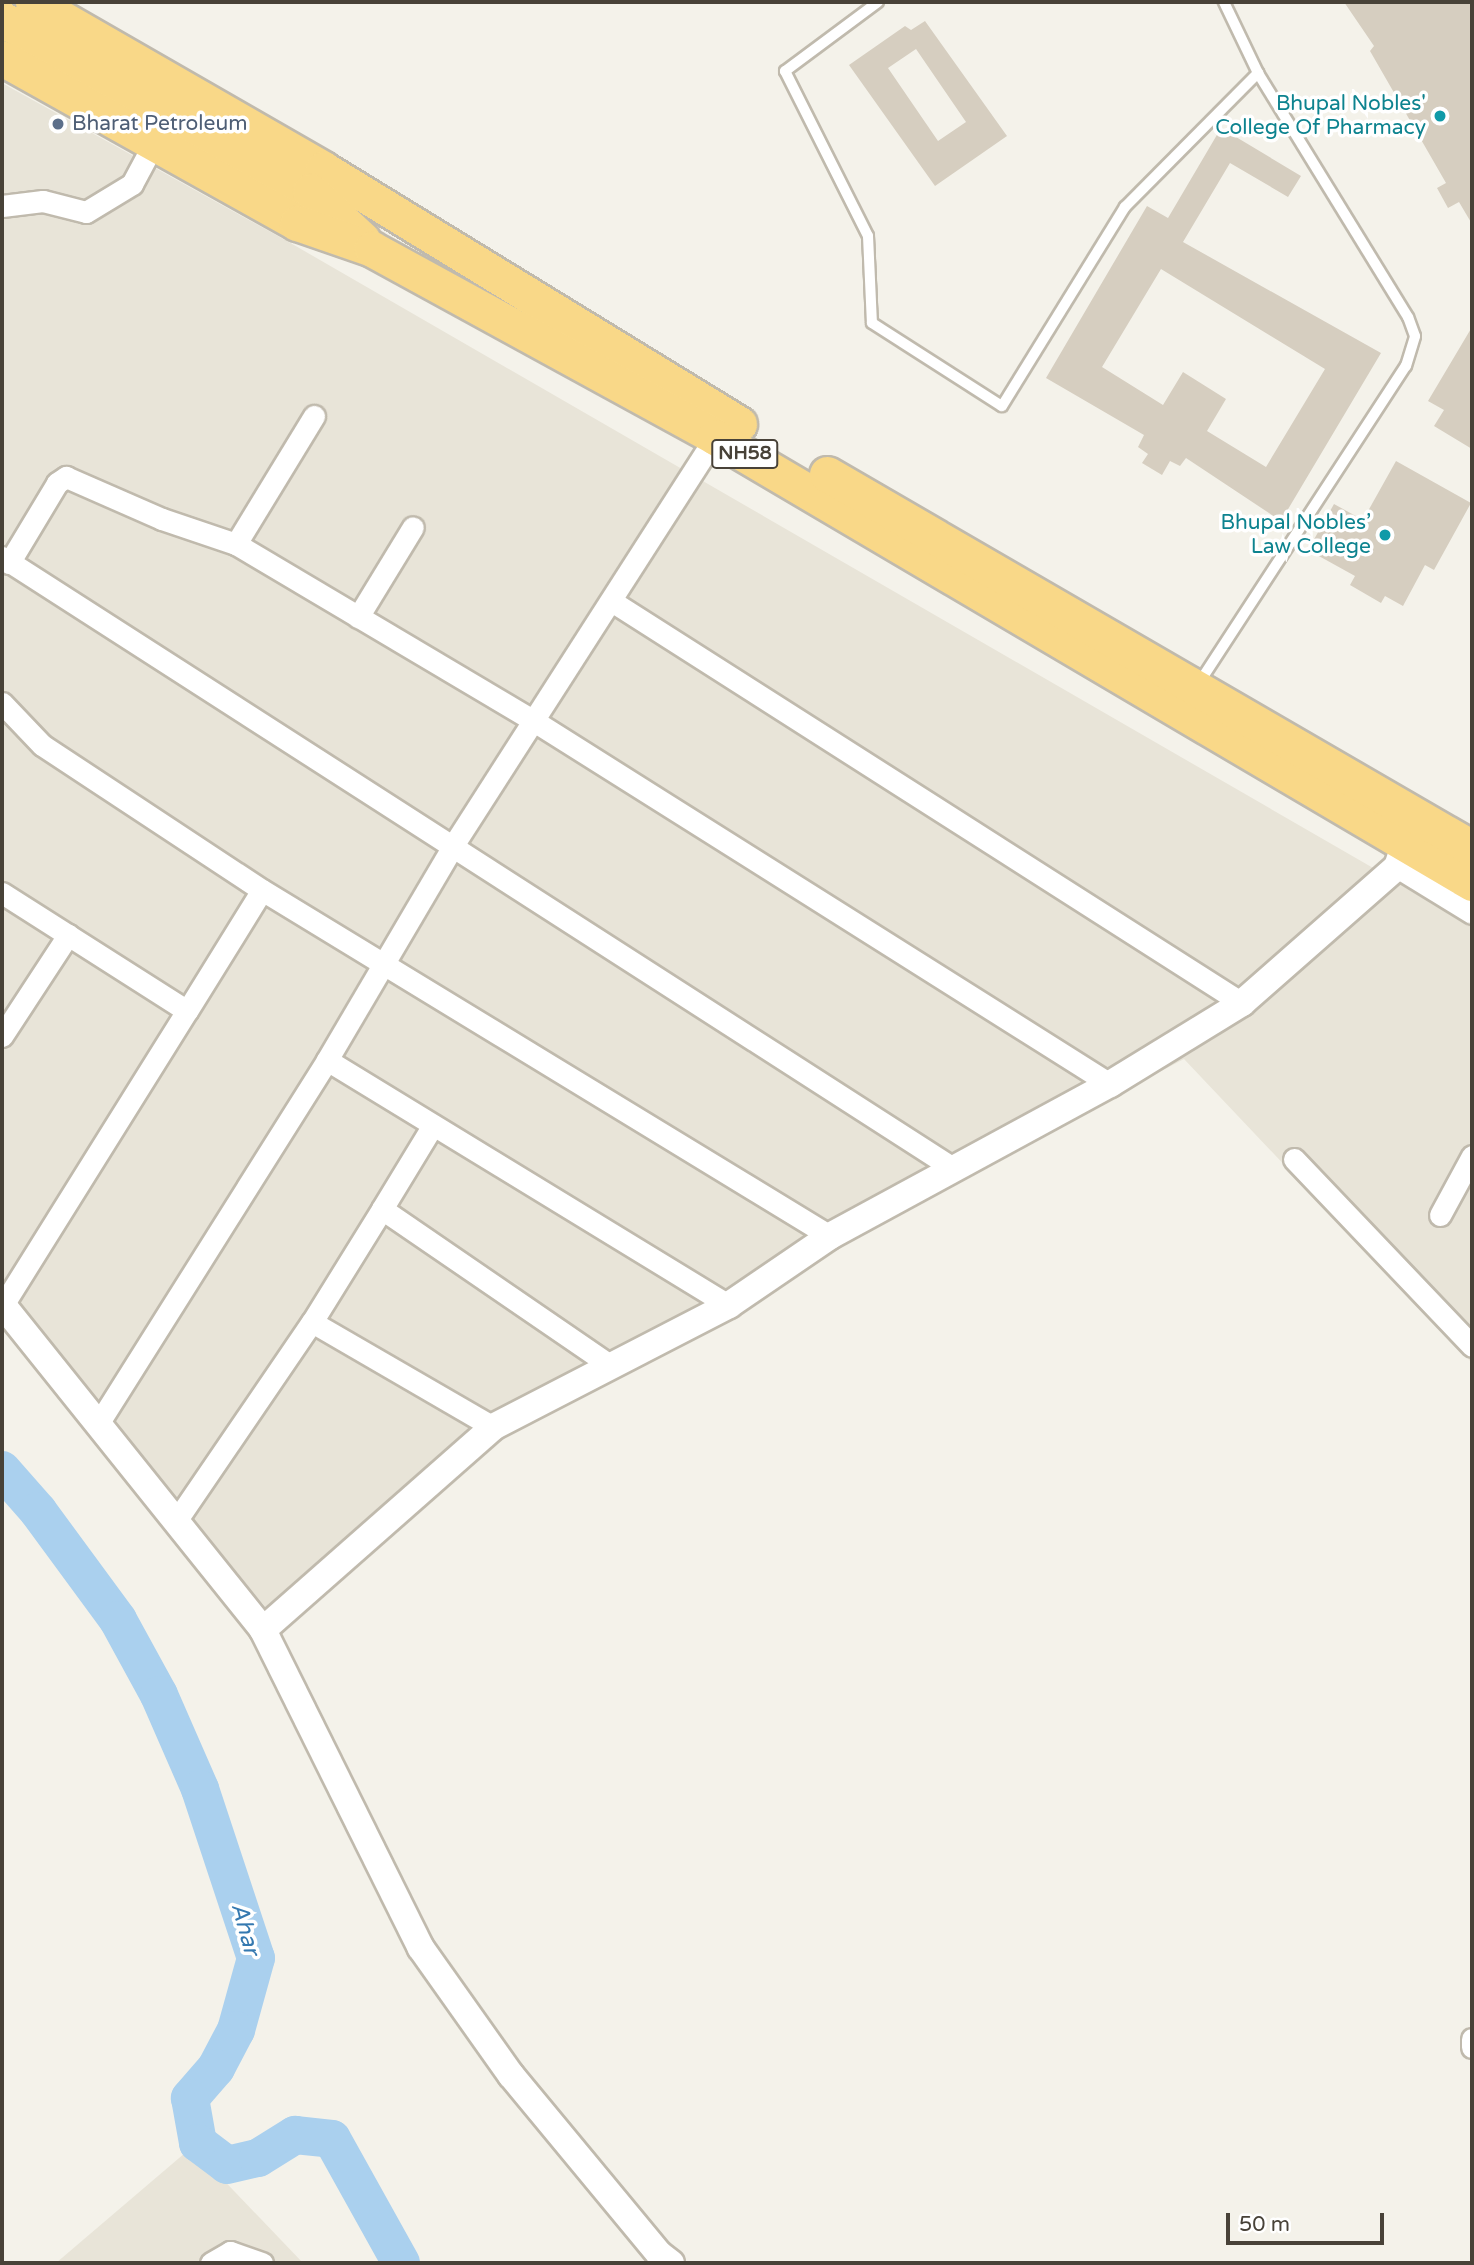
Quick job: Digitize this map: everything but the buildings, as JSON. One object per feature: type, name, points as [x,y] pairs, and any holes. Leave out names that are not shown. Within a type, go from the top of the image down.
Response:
[{"type":"highway","name":"NH58","points":[[33,2],[323,169],[721,427],[1190,698],[1472,848]]},
{"type":"highway","points":[[2,19],[310,191],[372,249]]},
{"type":"highway","name":"NH58","points":[[2,58],[297,223],[372,249],[721,427]]},
{"type":"highway","points":[[310,191],[387,211]]},
{"type":"highway","name":"NH58","points":[[1190,698],[1401,855],[1472,883]]},
{"type":"street","points":[[2,206],[43,201],[86,212],[132,184],[154,143]]},
{"type":"street","points":[[236,544],[314,416]]},
{"type":"street","points":[[98,1424],[327,1060],[454,844],[613,601],[721,427]]},
{"type":"street","points":[[953,1168],[454,844],[6,560],[57,483],[66,477],[162,519],[236,544],[534,721],[1110,1084]]},
{"type":"street","points":[[358,617],[413,527]]},
{"type":"street","points":[[613,601],[1242,1003]]},
{"type":"street","points":[[2,703],[42,745],[262,890],[830,1237]]},
{"type":"street","points":[[263,1630],[493,1427],[729,1305],[830,1237],[1110,1084],[1242,1003],[1401,855],[1472,912]]},
{"type":"street","points":[[262,890],[2,1305],[263,1630],[421,1948],[511,2075],[659,2255],[671,2263]]},
{"type":"street","points":[[2,893],[187,1011]]},
{"type":"street","points":[[2,1036],[68,934]]},
{"type":"street","points":[[327,1060],[729,1305]]},
{"type":"street","points":[[176,1521],[312,1322],[433,1125]]},
{"type":"street","points":[[1440,1215],[1472,1156]]},
{"type":"street","points":[[1294,1159],[1472,1344]]},
{"type":"street","points":[[382,1209],[611,1367]]},
{"type":"street","points":[[312,1322],[493,1427]]},
{"type":"street","points":[[1472,2039],[1472,2047]]},
{"type":"street","points":[[211,2263],[230,2252],[262,2263]]},
{"type":"lane","points":[[878,2],[785,71],[868,236],[872,323],[1002,406],[1125,207],[1258,73]]},
{"type":"lane","points":[[1190,698],[1406,366],[1415,336],[1408,317],[1258,73],[1224,2]]},
{"type":"shaded area","points":[[2,83],[294,245],[1472,925],[1472,1363],[1184,1059],[484,1428],[274,1617],[2,1296]]},
{"type":"shaded area","points":[[192,2147],[303,2263],[56,2263]]},
{"type":"waterway","name":"Ahar","points":[[2,1470],[38,1511],[118,1620],[159,1695],[200,1789],[256,1958],[236,2030],[216,2068],[190,2098],[198,2143],[227,2165],[258,2158],[295,2135],[332,2139],[401,2263]]},
{"type":"place","name":"Bhupal Nobles' College Of Pharmacy","points":[[1440,116]]},
{"type":"place","name":"Bharat Petroleum","points":[[58,124]]},
{"type":"place","name":"Bhupal Nobles’ Law College","points":[[1385,535]]}]
